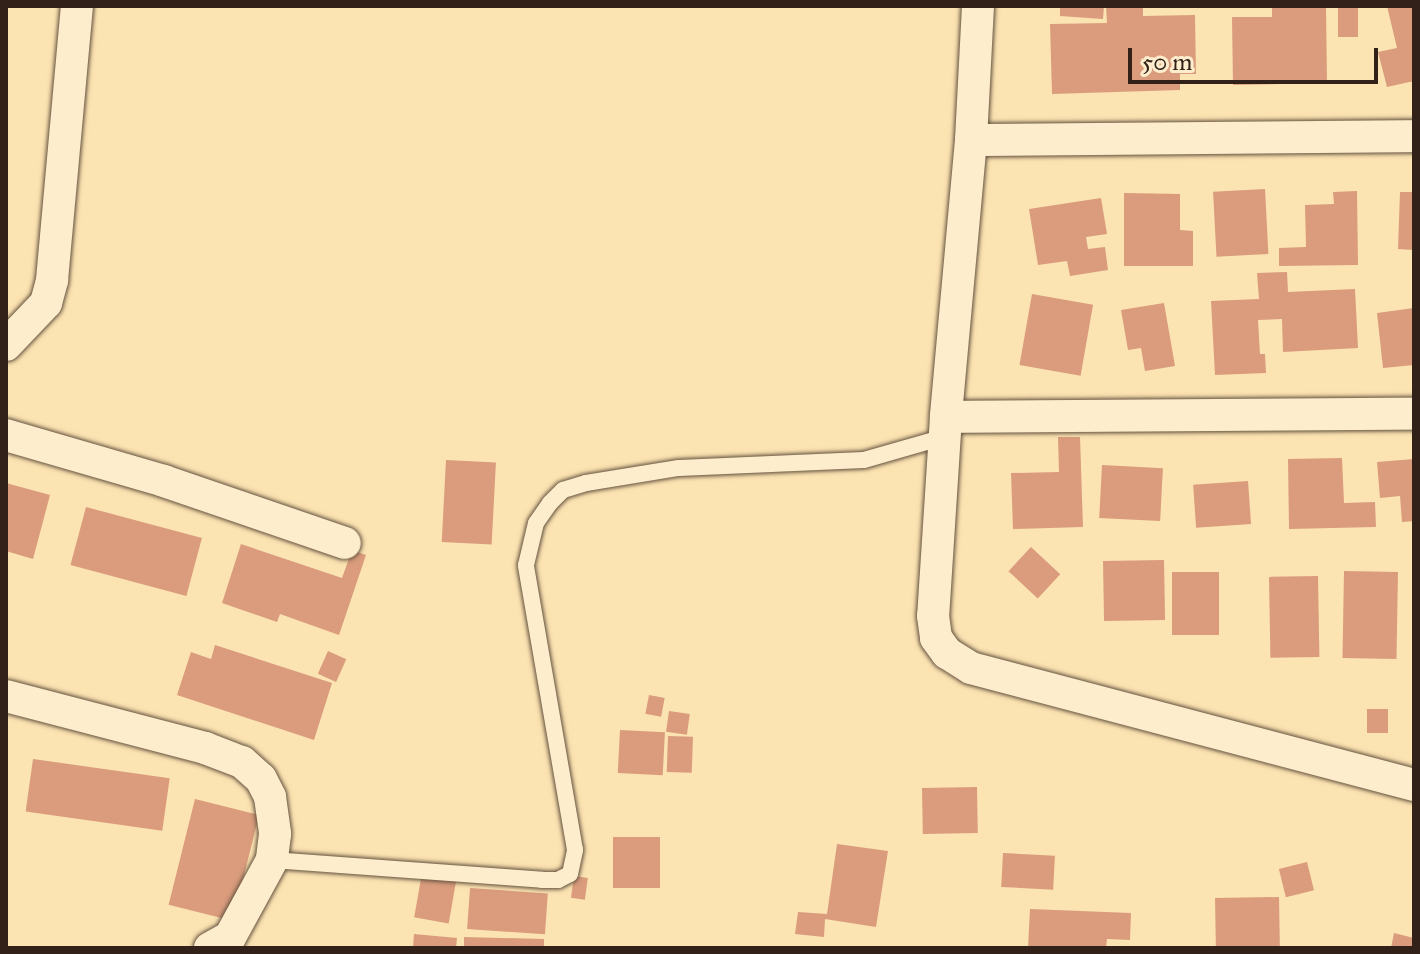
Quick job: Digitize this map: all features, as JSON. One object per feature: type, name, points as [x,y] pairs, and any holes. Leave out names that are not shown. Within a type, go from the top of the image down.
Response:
[{"type":"street","points":[[6,345],[46,303],[52,280],[77,6]]},
{"type":"street","points":[[978,6],[971,140],[945,427],[933,616],[936,638],[947,653],[971,668],[1414,785]]},
{"type":"street","points":[[971,140],[1414,136]]},
{"type":"street","points":[[945,427],[1414,414]]},
{"type":"street","points":[[6,435],[178,486],[345,543]]},
{"type":"street","points":[[6,696],[156,733],[242,762],[261,779],[270,797],[275,834],[272,860],[230,937],[210,948]]},
{"type":"lane","points":[[272,860],[542,880],[558,880],[570,874],[575,850],[526,565],[536,523],[550,503],[563,490],[586,483],[679,468],[864,460],[904,451],[945,427]]},
{"type":"building","points":[[1060,6],[1104,6],[1103,19],[1060,16]]},
{"type":"building","points":[[1106,6],[1143,6],[1143,16],[1195,15],[1196,74],[1180,74],[1180,90],[1052,94],[1050,24],[1107,23]]},
{"type":"building","points":[[1272,6],[1326,6],[1327,83],[1233,85],[1232,17],[1272,17]]},
{"type":"building","points":[[1338,6],[1358,6],[1358,37],[1338,37]]},
{"type":"building","points":[[1387,6],[1414,6],[1414,81],[1387,87],[1378,52],[1397,48]]},
{"type":"building","points":[[1265,189],[1268,254],[1216,257],[1213,192]]},
{"type":"building","points":[[1357,191],[1358,265],[1279,266],[1279,248],[1306,247],[1305,205],[1334,204],[1333,192]]},
{"type":"building","points":[[1400,192],[1414,192],[1414,250],[1398,249]]},
{"type":"building","points":[[1124,193],[1180,194],[1180,230],[1193,231],[1193,266],[1124,266]]},
{"type":"building","points":[[1101,198],[1107,234],[1086,237],[1088,249],[1105,247],[1108,270],[1070,276],[1067,261],[1038,265],[1029,209]]},
{"type":"building","points":[[1287,272],[1288,292],[1355,289],[1358,348],[1283,352],[1282,319],[1258,320],[1260,354],[1265,354],[1266,373],[1215,375],[1211,301],[1259,299],[1257,273]]},
{"type":"building","points":[[1032,294],[1093,305],[1081,376],[1019,365]]},
{"type":"building","points":[[1164,303],[1175,366],[1145,371],[1141,348],[1128,350],[1121,310]]},
{"type":"building","points":[[1414,308],[1414,365],[1383,368],[1377,313]]},
{"type":"building","points":[[1058,437],[1080,437],[1083,527],[1013,529],[1011,473],[1059,472]]},
{"type":"building","points":[[1342,458],[1344,503],[1375,502],[1376,527],[1289,529],[1288,459]]},
{"type":"building","points":[[1414,459],[1414,521],[1402,522],[1400,496],[1380,498],[1377,462]]},
{"type":"building","points":[[446,460],[496,463],[492,545],[442,542]]},
{"type":"building","points":[[1102,465],[1163,468],[1160,521],[1099,518]]},
{"type":"building","points":[[1248,481],[1251,524],[1196,528],[1193,485]]},
{"type":"building","points":[[6,483],[50,495],[33,559],[6,551]]},
{"type":"building","points":[[86,507],[202,538],[186,596],[70,565]]},
{"type":"building","points":[[241,544],[342,578],[352,550],[366,555],[339,635],[280,614],[277,622],[222,603]]},
{"type":"building","points":[[1031,547],[1060,574],[1038,598],[1008,571]]},
{"type":"building","points":[[1164,560],[1165,620],[1104,621],[1103,561]]},
{"type":"building","points":[[1344,571],[1398,572],[1396,659],[1342,658]]},
{"type":"building","points":[[1172,572],[1219,572],[1219,635],[1172,635]]},
{"type":"building","points":[[1318,576],[1319,657],[1270,658],[1269,577]]},
{"type":"building","points":[[215,645],[332,683],[314,740],[177,695],[191,652],[211,659]]},
{"type":"building","points":[[328,651],[346,659],[336,682],[318,674]]},
{"type":"building","points":[[649,695],[665,698],[661,717],[645,714]]},
{"type":"building","points":[[1367,709],[1388,709],[1388,733],[1367,733]]},
{"type":"building","points":[[669,711],[690,714],[687,735],[666,732]]},
{"type":"building","points":[[620,730],[665,732],[663,775],[618,773]]},
{"type":"building","points":[[668,736],[693,737],[692,773],[667,772]]},
{"type":"building","points":[[33,759],[170,778],[162,831],[26,811]]},
{"type":"building","points":[[977,787],[978,833],[923,834],[922,788]]},
{"type":"building","points":[[195,799],[259,815],[233,921],[169,905]]},
{"type":"building","points":[[613,837],[660,837],[660,888],[613,888]]},
{"type":"building","points":[[837,844],[888,851],[876,927],[825,919],[824,937],[795,934],[798,912],[827,914]]},
{"type":"building","points":[[1003,853],[1055,856],[1053,890],[1001,887]]},
{"type":"building","points":[[1307,862],[1314,890],[1286,897],[1279,869]]},
{"type":"building","points":[[422,873],[456,879],[449,923],[414,917]]},
{"type":"building","points":[[574,876],[588,878],[585,900],[571,898]]},
{"type":"building","points":[[470,888],[548,893],[545,934],[467,929]]},
{"type":"building","points":[[1279,897],[1280,948],[1216,948],[1215,898]]},
{"type":"building","points":[[1030,909],[1131,913],[1130,940],[1107,939],[1106,948],[1028,948]]},
{"type":"building","points":[[1394,933],[1414,938],[1414,948],[1391,948]]},
{"type":"building","points":[[414,934],[457,938],[456,948],[413,948]]},
{"type":"building","points":[[464,937],[544,939],[544,948],[464,948]]}]
